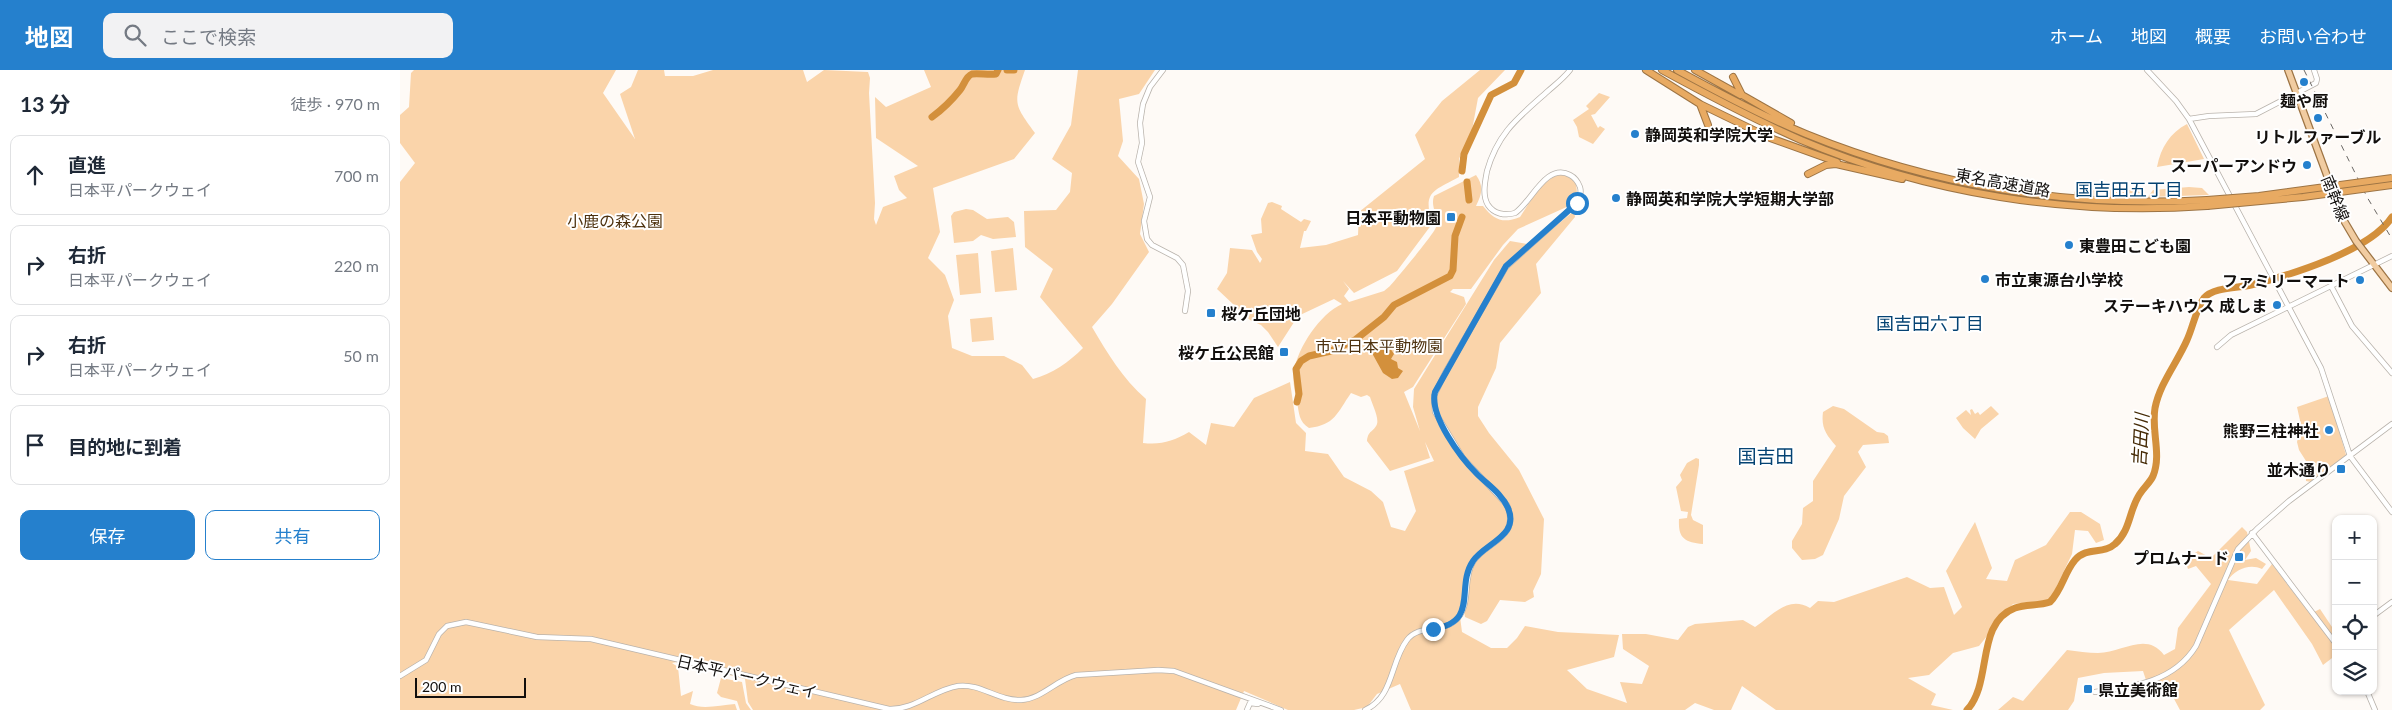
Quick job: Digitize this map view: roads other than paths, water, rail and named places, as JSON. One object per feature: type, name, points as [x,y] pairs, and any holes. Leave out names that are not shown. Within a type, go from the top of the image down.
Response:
[{"type":"highway","points":[[1646,70],[1700,104],[1793,147],[1864,170]]},
{"type":"highway","name":"東名高速道路","points":[[1662,70],[1735,109],[1823,148],[1892,172],[1999,197],[2055,205],[2165,209],[2392,178]]},
{"type":"highway","name":"東名高速道路","points":[[1677,70],[1772,119],[1836,146],[1931,175],[2023,193],[2129,202],[2207,203],[2303,197],[2392,185]]},
{"type":"highway","points":[[1695,70],[1836,146]]},
{"type":"highway","points":[[1733,77],[1739,92],[1751,101]]},
{"type":"highway","points":[[1700,104],[1708,125]]},
{"type":"highway","points":[[1808,174],[1831,164],[1916,183],[1999,197]]},
{"type":"main road","name":"南幹線","points":[[2288,70],[2344,219],[2360,247],[2392,288]]},
{"type":"street","points":[[1163,70],[1150,87],[1142,104],[1140,123],[1142,143],[1138,162],[1150,197],[1144,221],[1146,239],[1152,245],[1177,258],[1183,264],[1188,291],[1186,311]]},
{"type":"street","points":[[1365,710],[1379,701],[1385,692],[1402,648],[1410,636],[1416,632],[1447,626],[1458,618],[1465,604],[1473,561],[1501,539],[1508,527],[1510,516],[1507,505],[1464,458],[1438,418],[1433,400],[1441,379],[1506,266],[1575,205],[1579,199],[1580,189],[1577,181],[1569,174],[1561,172],[1549,176],[1522,208],[1512,214],[1500,214],[1494,211],[1487,204],[1484,195],[1492,156],[1503,133],[1570,70]]},
{"type":"street","points":[[2146,70],[2176,101],[2189,119],[2324,375],[2350,456],[2392,512]]},
{"type":"street","points":[[2189,119],[2256,114],[2316,83],[2317,79],[2314,70]]},
{"type":"street","points":[[2217,347],[2231,335],[2290,308],[2373,263],[2392,256]]},
{"type":"street","points":[[2330,286],[2352,326],[2392,373]]},
{"type":"street","points":[[2094,692],[2151,683],[2187,659],[2196,646],[2234,555],[2252,533],[2289,502],[2392,424]]},
{"type":"street","points":[[2252,533],[2332,639]]},
{"type":"street","points":[[2377,613],[2392,602]]},
{"type":"street","name":"日本平パークウェイ","points":[[400,676],[426,660],[439,634],[447,626],[466,622],[537,637],[591,639],[889,709],[911,706],[944,690],[959,686],[976,688],[1003,698],[1019,700],[1035,696],[1071,676],[1158,670],[1182,673],[1281,710]]},
{"type":"street","points":[[2369,695],[2375,710]]},
{"type":"street","points":[[1246,697],[1247,708]]},
{"type":"street","points":[[1247,708],[1252,702],[1271,707]]},
{"type":"waterway","points":[[932,117],[954,97],[970,75],[996,74],[998,70]]},
{"type":"waterway","points":[[1007,70],[1014,70]]},
{"type":"waterway","points":[[1462,171],[1464,154],[1491,95],[1514,83],[1521,70]]},
{"type":"waterway","points":[[1467,182],[1469,200]]},
{"type":"waterway","points":[[1297,402],[1299,394],[1296,369],[1301,361],[1309,356],[1331,351],[1355,340],[1384,317],[1394,305],[1450,276],[1453,270],[1455,236],[1462,217]]},
{"type":"waterway","name":"吉田川","points":[[1967,710],[1975,698],[1980,684],[1989,639],[1994,626],[2003,616],[2015,608],[2050,602],[2075,560],[2085,553],[2110,547],[2124,533],[2135,503],[2152,479],[2156,468],[2157,451],[2154,417],[2157,399],[2187,340],[2204,298],[2208,294],[2219,290],[2267,281],[2328,260],[2366,241],[2392,217]]},
{"type":"railway","points":[[2304,70],[2367,197],[2392,239]]},
{"type":"place","name":"麺や厨","points":[[2304,82]]},
{"type":"place","name":"リトルファーブル","points":[[2318,118]]},
{"type":"place","name":"静岡英和学院大学","points":[[1635,134]]},
{"type":"place","name":"スーパーアンドウ","points":[[2307,165]]},
{"type":"place","name":"静岡英和学院大学短期大学部","points":[[1616,198]]},
{"type":"place","name":"日本平動物園","points":[[1451,217]]},
{"type":"place","name":"東豊田こども園","points":[[2069,245]]},
{"type":"place","name":"市立東源台小学校","points":[[1985,279]]},
{"type":"place","name":"ファミリーマート","points":[[2360,280]]},
{"type":"place","name":"ステーキハウス 成しま","points":[[2277,305]]},
{"type":"place","name":"桜ケ丘団地","points":[[1211,313]]},
{"type":"place","name":"桜ケ丘公民館","points":[[1284,352]]},
{"type":"place","name":"熊野三柱神社","points":[[2329,430]]},
{"type":"place","name":"並木通り","points":[[2341,469]]},
{"type":"place","name":"プロムナード","points":[[2239,557]]},
{"type":"place","name":"県立美術館","points":[[2088,689]]},
{"type":"district","name":"国吉田五丁目","points":[[2129,189]]},
{"type":"district","name":"国吉田六丁目","points":[[1930,323]]},
{"type":"district","name":"国吉田","points":[[1766,455]]},
{"type":"park label","name":"小鹿の森公園","points":[[615,220]]},
{"type":"park label","name":"市立日本平動物園","points":[[1379,345]]}]
